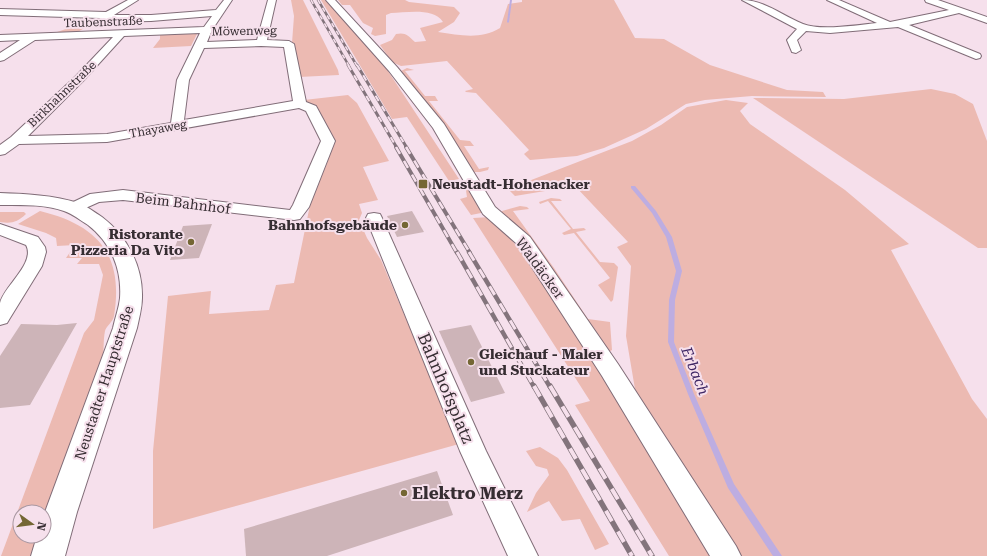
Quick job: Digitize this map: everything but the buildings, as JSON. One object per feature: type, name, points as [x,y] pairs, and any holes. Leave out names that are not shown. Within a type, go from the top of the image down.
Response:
[{"type":"street","points":[[86,35],[107,17],[134,0]]},
{"type":"street","points":[[177,126],[183,80],[207,30],[228,0]]},
{"type":"street","points":[[261,43],[272,0]]},
{"type":"street","name":"Waldäcker","points":[[330,0],[341,10],[370,45],[393,68],[430,115],[439,127],[489,210],[524,241],[610,370],[726,556]]},
{"type":"street","points":[[746,0],[803,28],[830,30],[899,24],[957,11]]},
{"type":"street","points":[[831,0],[889,25]]},
{"type":"street","points":[[929,0],[957,11],[987,20]]},
{"type":"street","points":[[0,12],[151,18],[219,14]]},
{"type":"street","points":[[899,24],[976,56]]},
{"type":"street","points":[[796,50],[792,40],[803,28]]},
{"type":"street","name":"Taubenstraße","points":[[0,38],[207,30]]},
{"type":"street","name":"Birkhahnstraße","points":[[0,151],[16,140],[80,78],[121,34]]},
{"type":"street","points":[[0,58],[31,38]]},
{"type":"street","name":"Möwenweg","points":[[199,45],[261,43],[289,44],[300,104]]},
{"type":"street","name":"Thayaweg","points":[[16,140],[107,138],[300,104]]},
{"type":"street","name":"Beim Bahnhof","points":[[73,208],[96,197],[122,195],[294,215],[301,207],[328,141],[311,109],[300,104]]},
{"type":"street","name":"Neustadter Hauptstraße","points":[[0,199],[33,200],[73,208],[104,227],[115,239],[124,257],[130,277],[131,299],[124,328],[61,512],[48,556]]},
{"type":"street","name":"Bahnhofsplatz","points":[[374,218],[473,450],[516,538],[523,556]]},
{"type":"street","points":[[0,229],[32,241],[37,252],[33,266],[0,318]]},
{"type":"shaded area","points":[[291,0],[303,0],[338,70],[339,75],[299,77],[292,43],[294,16]]},
{"type":"shaded area","points":[[321,0],[325,0],[336,9],[386,68],[459,179],[449,181],[407,117],[392,119]]},
{"type":"shaded area","points":[[338,0],[405,0],[409,2],[454,7],[460,13],[454,22],[438,32],[470,36],[485,34],[500,28],[508,4],[522,2],[522,0],[614,0],[635,38],[664,39],[710,65],[787,90],[823,92],[826,97],[752,96],[705,100],[686,104],[646,129],[604,148],[577,156],[530,160],[524,154],[529,150],[476,93],[465,91],[473,89],[447,61],[401,66],[392,62],[380,45],[392,40],[396,34],[399,33],[406,35],[415,42],[426,41],[420,28],[443,22],[439,17],[433,14],[419,12],[391,13],[386,15],[386,34],[375,36],[371,34],[373,28],[363,23],[350,5],[342,5]]},
{"type":"shaded area","points":[[101,18],[76,33],[48,35]]},
{"type":"shaded area","points":[[160,34],[197,34],[191,46],[153,48],[160,39]]},
{"type":"shaded area","points":[[407,68],[414,70],[405,71],[425,96],[435,96],[438,101],[429,101],[460,140],[470,141],[474,146],[464,146],[479,169],[489,167],[488,170],[473,172],[442,124],[401,71]]},
{"type":"shaded area","points":[[931,89],[955,94],[973,104],[987,141],[987,248],[978,248],[753,98],[844,99]]},
{"type":"shaded area","points":[[348,95],[357,103],[389,161],[363,167],[378,200],[359,204],[362,213],[359,220],[367,238],[381,260],[459,444],[153,529],[153,451],[168,296],[211,291],[209,314],[269,310],[276,285],[294,283],[310,205],[327,163],[331,142],[318,111],[304,100]]},
{"type":"shaded area","points":[[726,100],[748,103],[740,111],[750,124],[845,190],[909,244],[891,250],[972,399],[987,419],[987,556],[733,556],[636,395],[626,336],[631,266],[617,247],[628,242],[575,186],[515,196],[508,189],[632,141],[661,125],[687,107]]},
{"type":"shaded area","points":[[465,184],[486,212],[471,215],[460,199],[467,197]]},
{"type":"shaded area","points":[[551,198],[560,199],[562,201],[551,201],[573,229],[584,228],[586,230],[576,232],[600,262],[614,263],[618,267],[613,300],[611,302],[598,285],[610,278],[574,233],[564,235],[562,233],[571,229],[548,201],[540,204],[539,202]]},
{"type":"shaded area","points":[[520,206],[527,207],[529,209],[513,211],[588,319],[610,322],[612,350],[609,352],[502,214],[502,211]]},
{"type":"shaded area","points":[[40,211],[60,217],[92,234],[102,246],[110,260],[115,276],[116,295],[114,316],[105,331],[103,362],[52,514],[52,504],[20,504],[84,333],[94,320],[103,275],[99,264],[77,264],[82,258],[66,258],[75,245],[57,246],[56,238],[46,233],[18,224]]},
{"type":"shaded area","points":[[0,212],[24,212],[26,214],[14,222],[4,223],[0,222]]},
{"type":"shaded area","points":[[491,217],[509,236],[549,291],[718,556],[669,556],[575,405],[590,401],[473,218]]},
{"type":"shaded area","points":[[540,447],[558,458],[567,470],[609,544],[595,550],[580,519],[562,521],[549,501],[527,512],[536,493],[549,475],[547,469],[536,466],[526,451]]},
{"type":"shaded area","points":[[12,526],[12,544],[42,544],[38,556],[1,556]]},
{"type":"waterway","points":[[508,22],[511,0]]},
{"type":"waterway","name":"Erbach","points":[[633,187],[654,212],[669,237],[679,271],[672,300],[671,342],[691,394],[731,486],[778,556]]},
{"type":"railway","points":[[311,0],[349,66]]},
{"type":"railway","points":[[318,0],[357,66]]},
{"type":"railway","points":[[348,65],[397,148]]},
{"type":"railway","points":[[357,65],[407,148]]},
{"type":"railway","points":[[396,147],[457,253]]},
{"type":"railway","points":[[406,147],[470,253]]},
{"type":"railway","points":[[457,252],[534,387]]},
{"type":"railway","points":[[469,252],[550,387]]},
{"type":"railway","points":[[534,386],[632,556]]},
{"type":"railway","points":[[550,386],[652,556]]},
{"type":"place","name":"Neustadt-Hohenacker","points":[[423,184]]},
{"type":"place","name":"Bahnhofsgebäude","points":[[405,225]]},
{"type":"place","name":"Ristorante Pizzeria Da Vito","points":[[191,242]]},
{"type":"place","name":"Gleichauf - Maler und Stuckateur","points":[[471,362]]},
{"type":"place","name":"Elektro Merz","points":[[404,493]]}]
